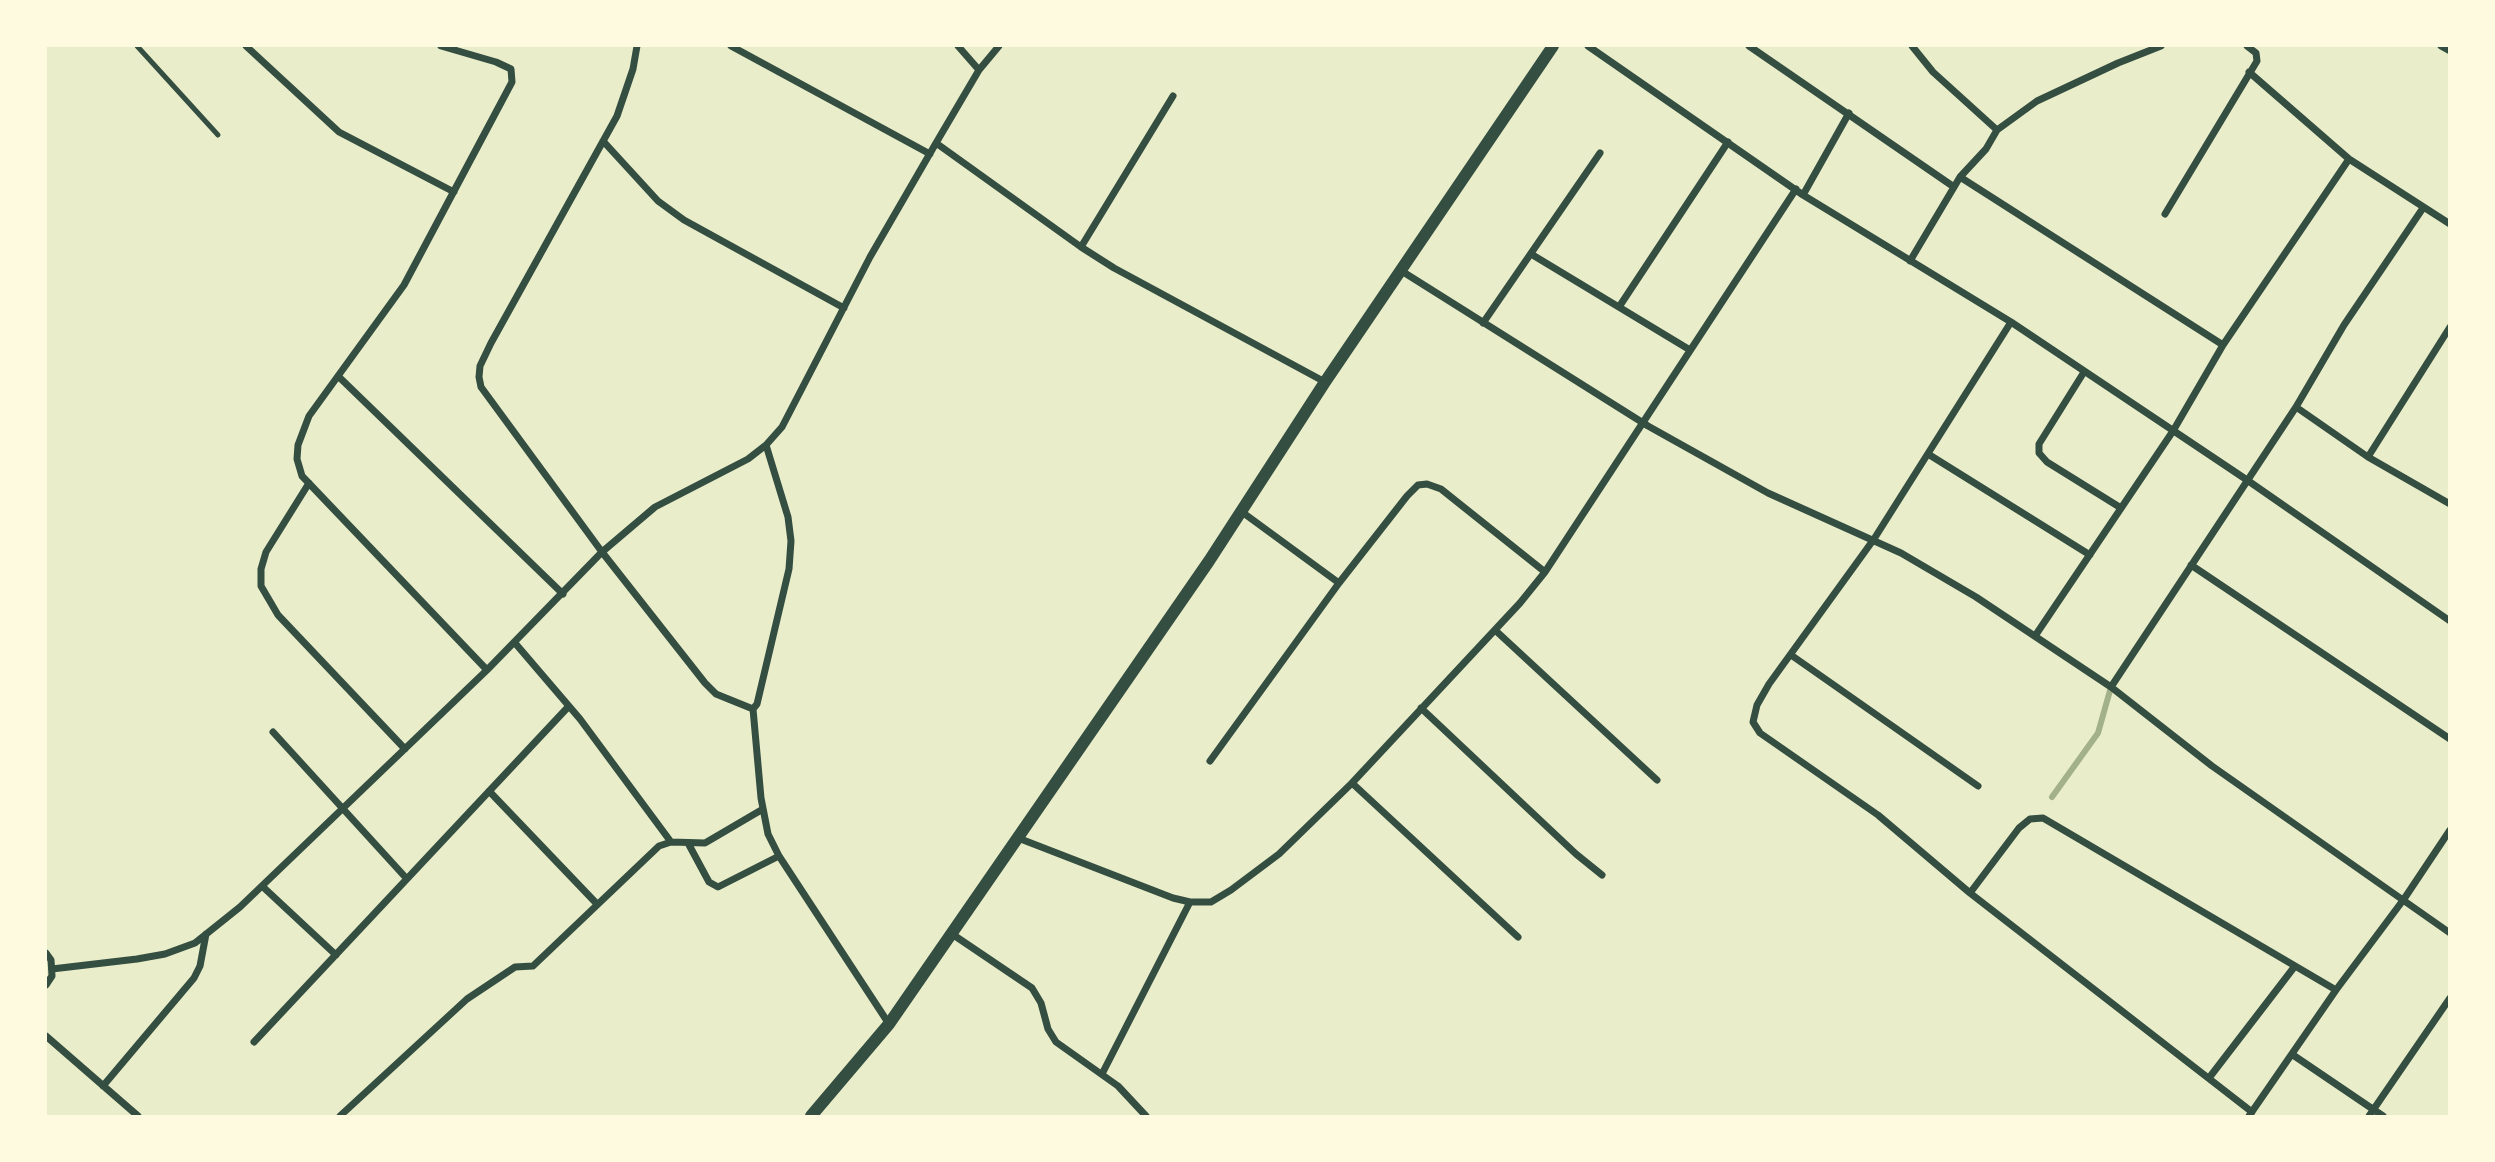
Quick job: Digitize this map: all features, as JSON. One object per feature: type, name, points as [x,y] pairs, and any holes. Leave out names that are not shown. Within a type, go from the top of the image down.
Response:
[{"type":"street","points":[[246,46],[339,132],[454,191]]},
{"type":"street","points":[[441,46],[511,69],[512,82],[404,285],[309,416],[298,445],[297,459],[302,475],[309,483],[487,670]]},
{"type":"street","points":[[637,46],[633,69],[617,116],[491,343],[478,377],[481,387],[602,552],[716,694],[753,709]]},
{"type":"street","points":[[732,46],[930,154]]},
{"type":"street","points":[[958,46],[979,70]]},
{"type":"street","points":[[52,969],[165,954],[195,943],[240,907],[405,749],[515,643],[602,552],[655,507],[748,459],[766,445],[782,427],[870,257],[936,143],[979,70],[999,46]]},
{"type":"street","points":[[813,1116],[889,1024],[952,933],[1242,512],[1325,382],[1553,46]]},
{"type":"street","points":[[1588,46],[1802,195],[2011,322],[2247,480],[2449,621]]},
{"type":"street","points":[[1749,46],[1954,187]]},
{"type":"street","points":[[1912,46],[1933,72],[1997,130]]},
{"type":"street","points":[[1910,261],[1960,177],[1986,149],[1997,130],[2038,101],[2161,46]]},
{"type":"street","points":[[2165,214],[2257,61],[2256,53],[2247,46]]},
{"type":"street","points":[[2441,46],[2449,51]]},
{"type":"street","points":[[2249,72],[2349,159],[2449,224]]},
{"type":"street","points":[[1081,247],[1173,96]]},
{"type":"street","points":[[1802,195],[1849,113]]},
{"type":"street","points":[[603,141],[658,201],[684,220],[844,308]]},
{"type":"street","points":[[1619,307],[1728,142]]},
{"type":"street","points":[[936,143],[1114,268],[1325,382]]},
{"type":"street","points":[[1483,323],[1600,153]]},
{"type":"street","points":[[2035,636],[2173,431],[2223,345],[2349,159]]},
{"type":"street","points":[[1960,177],[2223,345]]},
{"type":"street","points":[[1017,838],[1190,902],[1211,902],[1279,854],[1352,783],[1495,630],[1545,572],[1796,189]]},
{"type":"street","points":[[2111,687],[2296,407],[2344,325],[2423,208]]},
{"type":"street","points":[[1531,254],[1689,350]]},
{"type":"street","points":[[1400,270],[1641,422],[1768,493],[1874,539],[1976,597],[2111,687],[2212,766],[2449,933]]},
{"type":"street","points":[[2011,322],[1874,539],[1757,705],[1753,722],[1760,733],[1878,815],[1970,893],[2209,1078],[2251,1114],[2336,990],[2404,899],[2449,830]]},
{"type":"street","points":[[2368,457],[2449,327]]},
{"type":"street","points":[[2084,372],[2039,444],[2039,453],[2047,462],[2121,508]]},
{"type":"street","points":[[338,376],[563,594]]},
{"type":"street","points":[[2296,407],[2368,457],[2449,505]]},
{"type":"street","points":[[766,445],[788,517],[791,541],[789,569],[757,704],[753,709],[768,834],[779,856],[889,1024]]},
{"type":"street","points":[[1928,454],[2090,555]]},
{"type":"street","points":[[309,483],[266,552],[261,569],[261,586],[278,615],[405,749]]},
{"type":"street","points":[[1210,761],[1339,583],[1418,485],[1427,484],[1441,489],[1545,572]]},
{"type":"street","points":[[1242,512],[1339,583]]},
{"type":"street","points":[[2191,565],[2449,739]]},
{"type":"street","points":[[1495,630],[1657,780]]},
{"type":"street","points":[[515,643],[569,706],[671,842]]},
{"type":"street","points":[[1791,654],[1978,786]]},
{"type":"street","points":[[254,1042],[569,706]]},
{"type":"street","points":[[1422,708],[1602,875]]},
{"type":"street","points":[[273,732],[407,879]]},
{"type":"street","points":[[1352,783],[1518,937]]},
{"type":"street","points":[[489,791],[597,904]]},
{"type":"street","points":[[340,1116],[467,999],[515,967],[533,966],[659,846],[671,842],[705,843],[763,809]]},
{"type":"street","points":[[1970,893],[2018,828],[2030,819],[2043,818],[2336,990]]},
{"type":"street","points":[[688,843],[709,882],[718,887],[779,856]]},
{"type":"street","points":[[262,886],[336,955]]},
{"type":"street","points":[[1102,1074],[1190,902]]},
{"type":"street","points":[[952,933],[1032,988],[1041,1003],[1048,1029],[1056,1042],[1118,1086],[1146,1116]]},
{"type":"street","points":[[103,1086],[194,978],[200,966],[206,934]]},
{"type":"street","points":[[46,953],[51,960],[52,969],[52,976],[46,985]]},
{"type":"street","points":[[2209,1078],[2295,966]]},
{"type":"street","points":[[2372,1113],[2449,998]]},
{"type":"street","points":[[46,1036],[138,1116]]},
{"type":"street","points":[[2293,1055],[2372,1113],[2383,1116]]},
{"type":"lane","points":[[137,46],[218,135]]},
{"type":"waterway","points":[[2052,797],[2098,733],[2111,687]]}]
